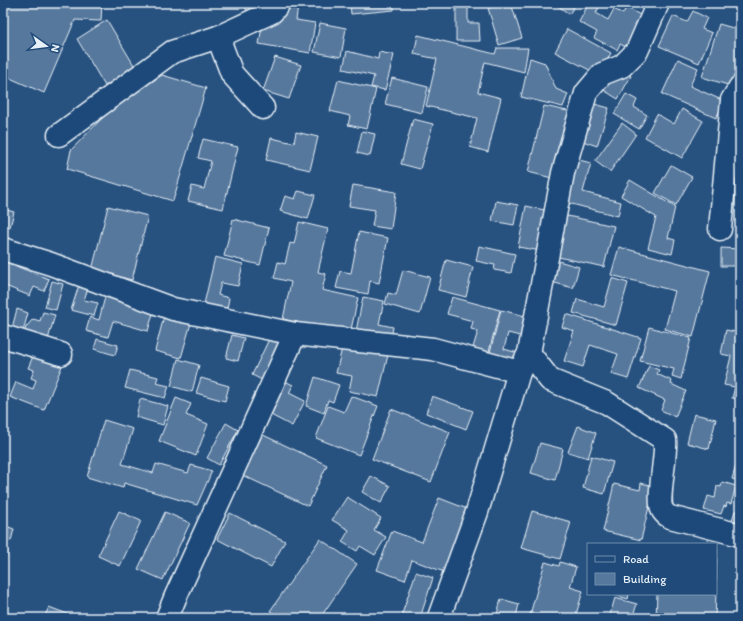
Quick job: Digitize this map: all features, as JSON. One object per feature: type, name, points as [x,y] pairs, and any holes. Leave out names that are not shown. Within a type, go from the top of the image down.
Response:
[{"type":"street","points":[[59,135],[172,52],[218,36],[272,12],[279,3]]},
{"type":"street","points":[[440,618],[477,512],[519,372],[529,353],[563,173],[586,93],[602,74],[622,66],[638,51],[658,3]]},
{"type":"street","points":[[218,36],[232,74],[263,108]]},
{"type":"street","points":[[720,228],[732,100],[740,87]]},
{"type":"street","points":[[3,249],[51,264],[173,309],[295,334],[433,349],[519,372]]},
{"type":"street","points":[[167,618],[295,334]]},
{"type":"street","points":[[3,336],[61,354]]},
{"type":"street","points":[[529,353],[550,380],[607,404],[665,440],[666,448],[660,501],[663,511],[670,517],[740,535]]},
{"type":"building","points":[[3,3],[102,3],[101,21],[75,20],[44,93],[3,75]]},
{"type":"building","points":[[244,3],[260,3],[262,8],[248,14]]},
{"type":"building","points":[[350,3],[394,3],[394,10],[351,14]]},
{"type":"building","points":[[511,3],[522,38],[499,45],[488,8]]},
{"type":"building","points":[[554,3],[577,3],[569,14]]},
{"type":"building","points":[[589,3],[601,4],[596,13],[608,20],[614,9],[623,14],[626,7],[647,19],[630,49],[620,44],[617,50],[594,38],[597,32],[579,22]]},
{"type":"building","points":[[286,4],[298,6],[296,20],[315,23],[310,53],[259,44],[263,21]]},
{"type":"building","points":[[456,5],[468,5],[468,23],[479,23],[480,41],[456,41]]},
{"type":"building","points":[[693,11],[707,18],[702,29],[712,33],[699,63],[659,46],[673,16],[687,22]]},
{"type":"building","points":[[107,20],[135,67],[105,86],[77,39]]},
{"type":"building","points":[[320,23],[346,28],[341,57],[314,52]]},
{"type":"building","points":[[719,24],[740,30],[740,58],[731,86],[702,77]]},
{"type":"building","points":[[567,29],[611,53],[599,75],[555,52]]},
{"type":"building","points":[[418,35],[495,54],[497,48],[528,48],[524,72],[485,62],[478,92],[501,98],[488,152],[470,147],[477,118],[426,106],[437,59],[414,54]]},
{"type":"building","points":[[347,51],[378,59],[379,52],[394,55],[385,90],[371,87],[374,76],[343,69]]},
{"type":"building","points":[[275,57],[301,65],[289,99],[263,91]]},
{"type":"building","points":[[530,58],[545,63],[556,89],[568,94],[563,107],[521,97]]},
{"type":"building","points":[[678,59],[698,68],[690,86],[724,101],[716,118],[662,94]]},
{"type":"building","points":[[621,70],[631,76],[618,99],[602,89]]},
{"type":"building","points":[[162,75],[206,88],[173,201],[67,169],[71,150],[112,108]]},
{"type":"building","points":[[392,78],[428,87],[422,113],[385,104]]},
{"type":"building","points":[[338,80],[376,89],[367,129],[348,125],[350,116],[330,111]]},
{"type":"building","points":[[626,94],[637,100],[634,107],[647,115],[639,129],[614,114]]},
{"type":"building","points":[[591,103],[609,108],[597,146],[580,140]]},
{"type":"building","points":[[544,106],[572,112],[556,179],[528,172]]},
{"type":"building","points":[[682,109],[703,121],[682,158],[645,137],[657,114],[674,124]]},
{"type":"building","points":[[413,119],[433,124],[420,169],[401,164]]},
{"type":"building","points":[[622,123],[636,134],[610,172],[595,161]]},
{"type":"building","points":[[362,131],[375,134],[370,156],[357,153]]},
{"type":"building","points":[[296,132],[318,137],[310,170],[266,160],[271,138],[294,143]]},
{"type":"building","points":[[203,139],[238,147],[223,209],[188,201],[192,186],[204,189],[211,161],[198,158]]},
{"type":"building","points":[[575,159],[591,163],[583,192],[621,202],[618,216],[564,202]]},
{"type":"building","points":[[671,165],[692,177],[676,205],[655,193]]},
{"type":"building","points":[[630,180],[675,207],[668,238],[675,240],[672,254],[648,248],[656,217],[621,196]]},
{"type":"building","points":[[353,185],[396,192],[391,229],[372,226],[375,210],[349,206]]},
{"type":"building","points":[[298,191],[315,195],[308,219],[280,211],[285,196],[295,199]]},
{"type":"building","points":[[496,201],[518,205],[514,225],[492,221]]},
{"type":"building","points":[[108,206],[148,216],[132,280],[92,270]]},
{"type":"building","points":[[526,206],[549,211],[541,251],[518,247]]},
{"type":"building","points":[[3,209],[14,212],[10,227],[3,225]]},
{"type":"building","points":[[563,215],[614,226],[604,267],[554,256]]},
{"type":"building","points":[[233,219],[269,228],[260,265],[224,256]]},
{"type":"building","points":[[299,222],[328,229],[318,272],[326,274],[322,290],[358,298],[350,334],[283,319],[291,282],[274,278],[278,262],[285,264],[290,243],[294,244]]},
{"type":"building","points":[[359,232],[388,238],[379,283],[370,281],[368,294],[336,288],[340,271],[351,273]]},
{"type":"building","points":[[479,246],[515,254],[511,273],[494,270],[495,265],[476,261]]},
{"type":"building","points":[[619,247],[710,271],[693,337],[665,329],[675,291],[611,275]]},
{"type":"building","points":[[721,248],[740,249],[740,266],[721,266]]},
{"type":"building","points":[[215,257],[243,264],[238,286],[221,283],[218,295],[229,298],[227,309],[204,304]]},
{"type":"building","points":[[446,260],[473,267],[466,297],[438,290]]},
{"type":"building","points":[[555,260],[579,267],[573,288],[548,281]]},
{"type":"building","points":[[3,261],[49,279],[44,291],[34,287],[30,296],[3,285]]},
{"type":"building","points":[[403,270],[430,277],[420,314],[385,304],[388,293],[396,295]]},
{"type":"building","points":[[612,278],[628,283],[616,325],[573,313],[577,299],[604,307]]},
{"type":"building","points":[[52,281],[63,284],[56,310],[45,307]]},
{"type":"building","points":[[79,285],[88,288],[84,300],[98,303],[94,316],[71,310]]},
{"type":"building","points":[[105,297],[154,310],[148,331],[113,321],[108,337],[86,331],[90,317],[99,320]]},
{"type":"building","points":[[363,297],[384,301],[379,324],[393,327],[391,339],[356,331]]},
{"type":"building","points":[[452,297],[500,310],[488,355],[472,351],[478,331],[471,329],[473,321],[447,314]]},
{"type":"building","points":[[17,309],[28,313],[22,335],[11,332]]},
{"type":"building","points":[[501,310],[529,317],[524,337],[508,333],[504,349],[518,353],[515,362],[489,356]]},
{"type":"building","points":[[43,312],[55,315],[47,343],[23,336],[26,327],[33,319],[40,321]]},
{"type":"building","points":[[566,314],[641,338],[628,379],[611,374],[618,354],[590,345],[583,367],[564,361],[574,331],[562,327]]},
{"type":"building","points":[[164,316],[191,323],[181,358],[155,351]]},
{"type":"building","points":[[649,327],[691,338],[681,379],[672,376],[674,369],[640,361]]},
{"type":"building","points":[[726,330],[740,333],[740,399],[732,398],[735,387],[724,385],[731,356],[721,354]]},
{"type":"building","points":[[232,335],[244,338],[238,361],[226,358]]},
{"type":"building","points":[[270,337],[286,345],[268,383],[252,375]]},
{"type":"building","points":[[97,339],[118,345],[115,355],[94,349]]},
{"type":"building","points":[[343,344],[388,355],[378,397],[349,391],[352,376],[336,373]]},
{"type":"building","points":[[34,354],[62,366],[44,410],[10,397],[16,382],[33,389],[36,380],[31,378],[34,370],[28,368]]},
{"type":"building","points":[[178,359],[199,365],[192,392],[171,386]]},
{"type":"building","points":[[649,366],[659,370],[657,374],[672,381],[671,384],[686,391],[675,417],[661,410],[665,400],[639,388]]},
{"type":"building","points":[[130,370],[158,377],[156,383],[169,386],[165,398],[125,388]]},
{"type":"building","points":[[315,377],[339,385],[333,402],[328,400],[324,413],[306,406]]},
{"type":"building","points":[[201,378],[229,386],[225,401],[196,393]]},
{"type":"building","points":[[285,381],[293,385],[289,393],[305,401],[292,426],[265,412]]},
{"type":"building","points":[[351,396],[378,406],[359,455],[316,438],[328,406],[344,412]]},
{"type":"building","points":[[432,396],[473,411],[466,429],[426,413]]},
{"type":"building","points":[[176,398],[191,404],[186,415],[208,424],[196,456],[159,441]]},
{"type":"building","points":[[140,399],[168,406],[163,425],[136,417]]},
{"type":"building","points":[[391,409],[450,432],[431,482],[372,459]]},
{"type":"building","points":[[694,414],[716,419],[709,449],[687,443]]},
{"type":"building","points":[[104,420],[133,429],[122,464],[153,473],[156,464],[188,473],[191,465],[212,471],[197,505],[124,483],[123,488],[87,477]]},
{"type":"building","points":[[226,423],[238,430],[219,465],[207,458]]},
{"type":"building","points":[[578,426],[596,433],[588,458],[568,452]]},
{"type":"building","points":[[261,434],[327,465],[308,506],[242,475]]},
{"type":"building","points":[[540,443],[563,449],[555,480],[531,473]]},
{"type":"building","points":[[591,456],[613,462],[604,494],[583,488]]},
{"type":"building","points":[[737,462],[740,462],[740,481],[732,479]]},
{"type":"building","points":[[371,476],[390,486],[381,503],[362,492]]},
{"type":"building","points":[[722,482],[736,486],[731,504],[727,503],[726,507],[724,506],[721,514],[704,510],[708,496],[715,498],[717,486],[721,487]]},
{"type":"building","points":[[641,483],[654,486],[641,540],[603,531],[614,484],[640,490]]},
{"type":"building","points":[[347,497],[381,518],[374,530],[386,537],[375,555],[360,546],[357,551],[342,542],[349,530],[332,520]]},
{"type":"building","points":[[439,498],[470,510],[447,573],[412,560],[405,580],[377,570],[392,531],[422,542]]},
{"type":"building","points":[[119,511],[141,521],[120,566],[98,556]]},
{"type":"building","points":[[532,511],[571,522],[560,559],[521,548]]},
{"type":"building","points":[[735,511],[740,512],[740,522],[732,520]]},
{"type":"building","points":[[165,512],[190,523],[163,580],[138,569]]},
{"type":"building","points":[[230,513],[285,541],[271,567],[217,539]]},
{"type":"building","points":[[3,525],[14,529],[11,541],[3,539]]},
{"type":"building","points":[[320,539],[357,564],[320,618],[280,618],[270,611]]},
{"type":"building","points":[[3,549],[8,551],[3,568]]},
{"type":"building","points":[[545,562],[559,566],[560,562],[576,567],[570,587],[583,591],[575,618],[529,618]]},
{"type":"building","points":[[416,572],[433,578],[420,618],[404,618],[401,617]]},
{"type":"building","points":[[615,595],[629,595],[628,599]]},
{"type":"building","points":[[657,595],[716,595],[715,618],[656,618]]},
{"type":"building","points":[[615,598],[637,604],[632,618],[609,618]]},
{"type":"building","points":[[501,599],[519,604],[516,617],[522,618],[496,618]]},
{"type":"building","points":[[49,607],[78,618],[44,618]]}]
